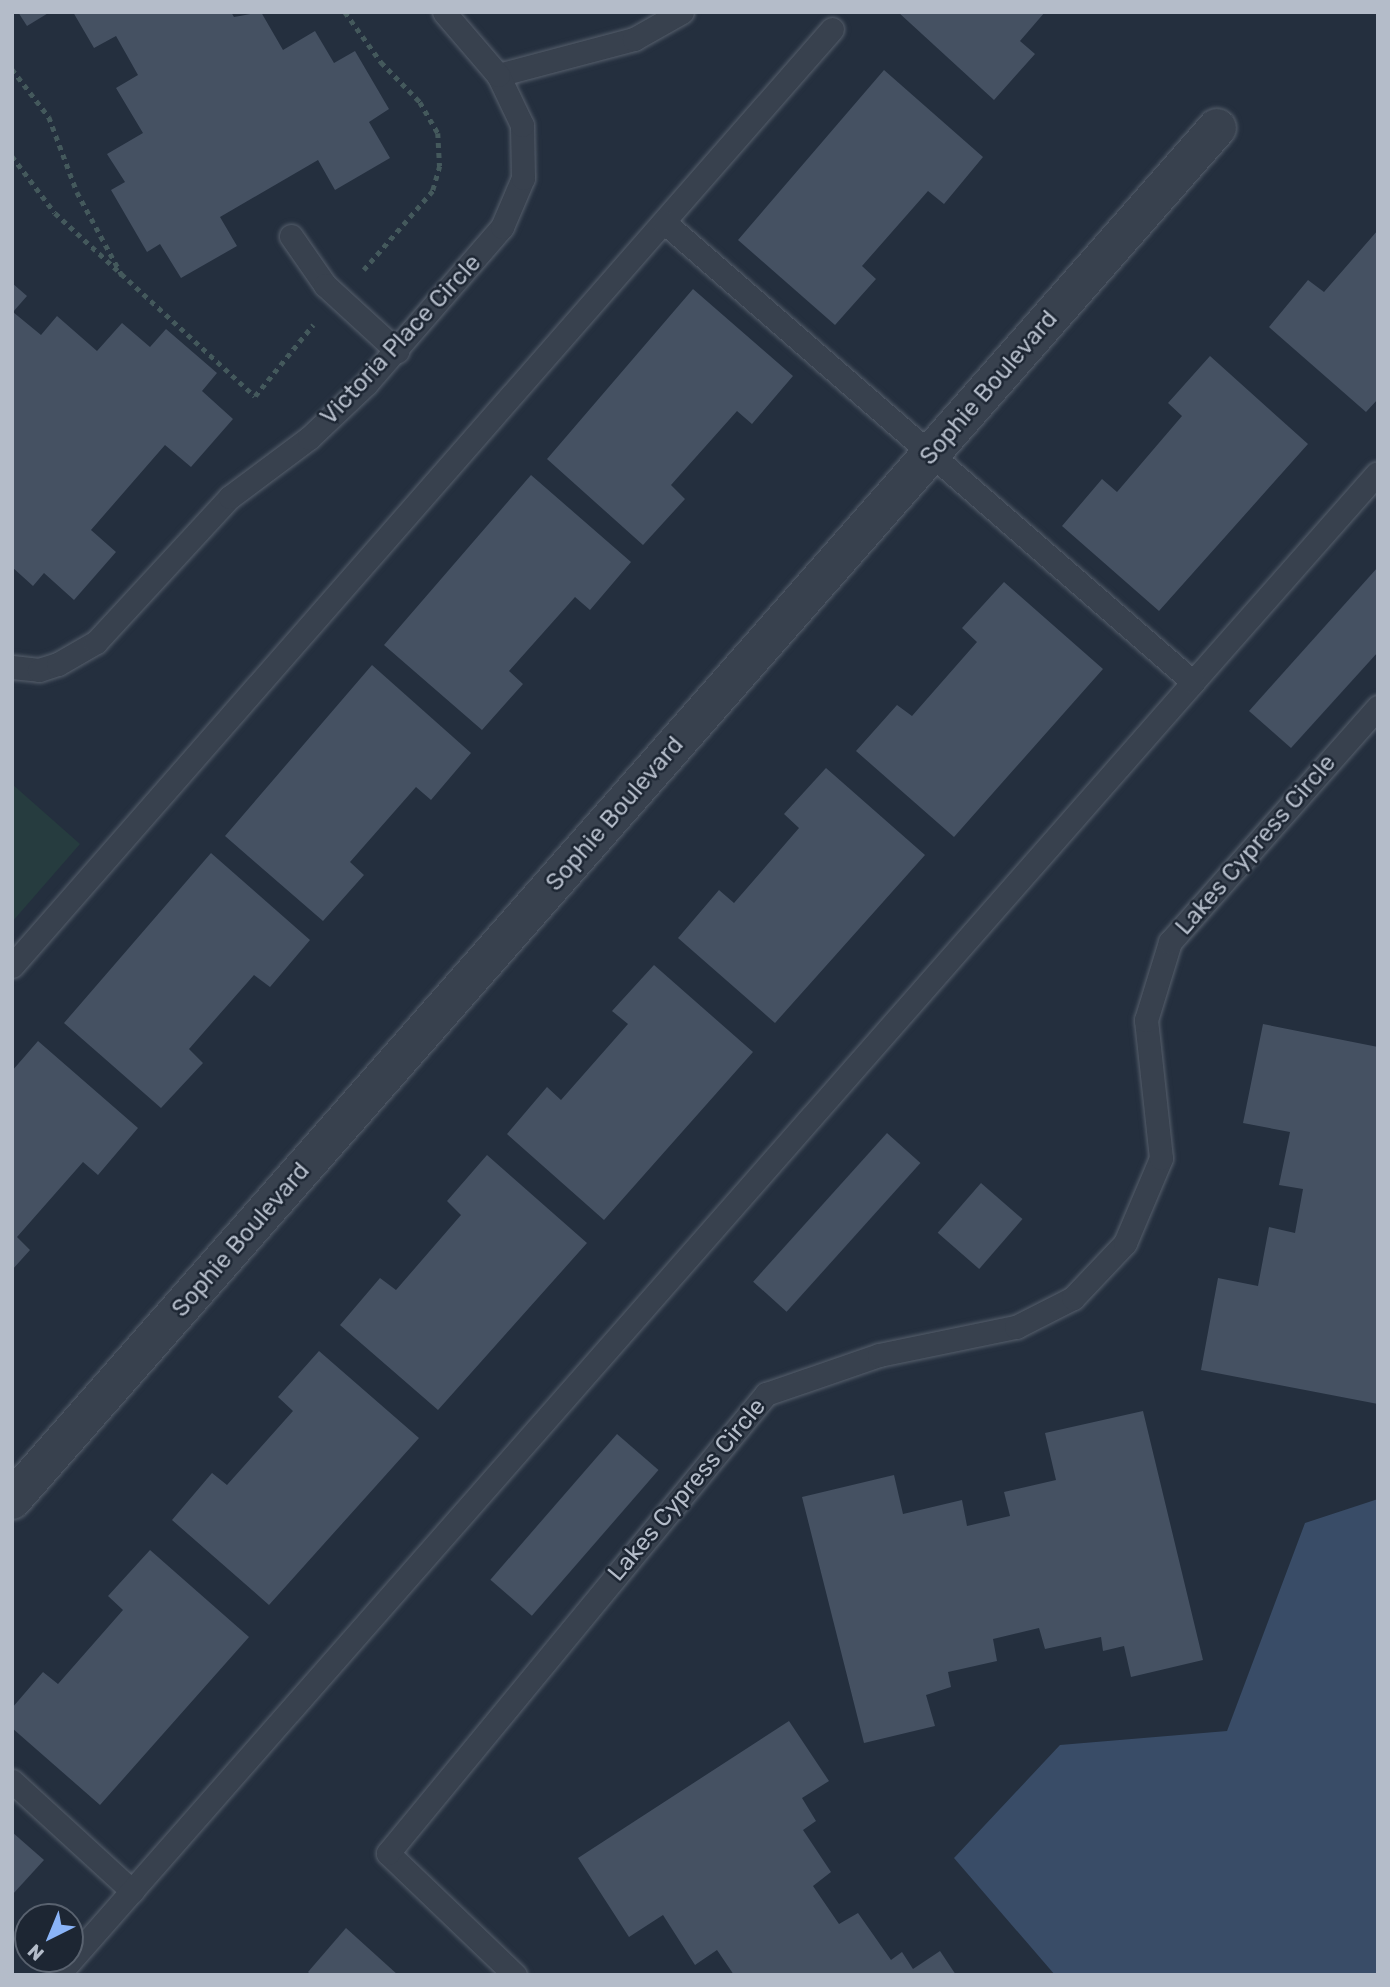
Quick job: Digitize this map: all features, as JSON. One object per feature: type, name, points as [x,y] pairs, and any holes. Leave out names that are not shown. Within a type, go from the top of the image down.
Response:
[{"type":"street","name":"Sophie Boulevard","points":[[12,1500],[1217,128]]},
{"type":"lane","name":"Victoria Place Circle","points":[[12,667],[49,667],[96,642],[230,496],[309,438],[397,351],[484,251],[516,202],[526,152],[522,125],[498,75],[444,12]]},
{"type":"lane","points":[[498,75],[634,39],[682,12]]},
{"type":"lane","points":[[12,966],[832,29]]},
{"type":"lane","points":[[664,222],[1193,682]]},
{"type":"lane","points":[[291,236],[313,270],[340,299],[397,351]]},
{"type":"lane","points":[[58,1975],[1377,473]]},
{"type":"lane","name":"Lakes Cypress Circle","points":[[515,1975],[388,1853],[766,1394],[879,1355],[1016,1327],[1073,1298],[1125,1243],[1161,1158],[1146,1020],[1170,942],[1378,707]]},
{"type":"lane","points":[[12,1782],[132,1891]]},
{"type":"path","points":[[12,156],[55,213],[127,283],[255,396],[433,191],[440,166],[438,133],[420,102],[381,62],[345,12]]},
{"type":"path","points":[[12,69],[49,117],[77,192],[127,283]]},
{"type":"green space","points":[[12,784],[80,844],[12,922]]},
{"type":"water","points":[[1378,1499],[1378,1975],[1055,1975],[954,1858],[1060,1745],[1227,1731],[1305,1523]]},
{"type":"building","points":[[18,12],[50,12],[27,26]]},
{"type":"building","points":[[73,12],[231,12],[234,17],[261,12],[283,50],[315,31],[334,63],[355,51],[389,109],[369,122],[390,158],[335,190],[318,160],[220,217],[237,246],[181,278],[160,244],[147,252],[111,190],[125,182],[107,154],[143,133],[116,88],[138,75],[116,36],[94,48]]},
{"type":"building","points":[[898,12],[1045,12],[1020,41],[1035,54],[994,100]]},
{"type":"building","points":[[884,70],[983,157],[944,204],[928,191],[862,266],[876,279],[835,325],[738,240]]},
{"type":"building","points":[[1378,230],[1378,399],[1366,412],[1269,327],[1308,280],[1324,292]]},
{"type":"building","points":[[12,283],[27,296],[13,312],[41,335],[57,316],[97,351],[122,323],[150,347],[166,329],[217,373],[202,391],[233,419],[191,467],[165,445],[91,530],[116,552],[74,600],[44,573],[33,586],[12,567]]},
{"type":"building","points":[[693,289],[793,376],[752,424],[737,411],[671,485],[685,499],[643,545],[547,459]]},
{"type":"building","points":[[1210,356],[1308,444],[1159,611],[1062,526],[1102,479],[1117,492],[1182,416],[1168,403]]},
{"type":"building","points":[[531,475],[631,562],[590,610],[575,597],[509,671],[523,684],[482,730],[384,645]]},
{"type":"building","points":[[1378,567],[1378,652],[1291,748],[1249,711]]},
{"type":"building","points":[[1004,582],[1103,669],[954,837],[856,751],[897,705],[912,716],[977,642],[962,628]]},
{"type":"building","points":[[372,665],[471,753],[431,800],[416,787],[350,862],[364,875],[323,921],[225,836]]},
{"type":"building","points":[[826,768],[925,855],[775,1023],[678,938],[719,890],[734,903],[799,828],[784,814]]},
{"type":"building","points":[[211,853],[310,940],[270,987],[254,975],[189,1049],[203,1063],[161,1108],[64,1023]]},
{"type":"building","points":[[654,965],[753,1052],[604,1220],[507,1134],[547,1087],[561,1100],[628,1024],[612,1011]]},
{"type":"building","points":[[1263,1024],[1378,1047],[1378,1404],[1201,1370],[1218,1278],[1258,1286],[1269,1227],[1295,1233],[1303,1189],[1279,1185],[1290,1132],[1243,1123]]},
{"type":"building","points":[[38,1041],[138,1128],[98,1175],[83,1162],[17,1237],[30,1250],[12,1270],[12,1071]]},
{"type":"building","points":[[887,1133],[920,1163],[787,1312],[753,1282]]},
{"type":"building","points":[[487,1155],[587,1243],[438,1410],[340,1325],[380,1278],[396,1290],[461,1215],[447,1201]]},
{"type":"building","points":[[981,1183],[1023,1219],[979,1269],[938,1233]]},
{"type":"building","points":[[319,1351],[419,1438],[269,1605],[172,1520],[212,1473],[227,1485],[293,1411],[278,1397]]},
{"type":"building","points":[[1143,1411],[1203,1660],[1131,1677],[1124,1646],[1103,1651],[1101,1637],[1045,1649],[1039,1628],[993,1639],[997,1661],[948,1672],[951,1687],[926,1695],[935,1726],[864,1743],[802,1497],[894,1475],[903,1514],[962,1500],[967,1526],[1010,1516],[1004,1492],[1056,1480],[1045,1433]]},
{"type":"building","points":[[617,1434],[659,1470],[532,1616],[490,1580]]},
{"type":"building","points":[[150,1550],[249,1637],[100,1805],[12,1728],[12,1708],[43,1672],[58,1684],[123,1610],[108,1596]]},
{"type":"building","points":[[789,1721],[829,1781],[802,1798],[816,1821],[803,1830],[831,1872],[813,1886],[839,1924],[858,1913],[891,1960],[902,1952],[913,1969],[940,1951],[956,1975],[734,1975],[717,1950],[695,1965],[663,1915],[629,1937],[578,1858]]},
{"type":"building","points":[[12,1832],[44,1860],[12,1895]]},
{"type":"building","points":[[346,1928],[398,1975],[311,1975],[308,1972]]}]
